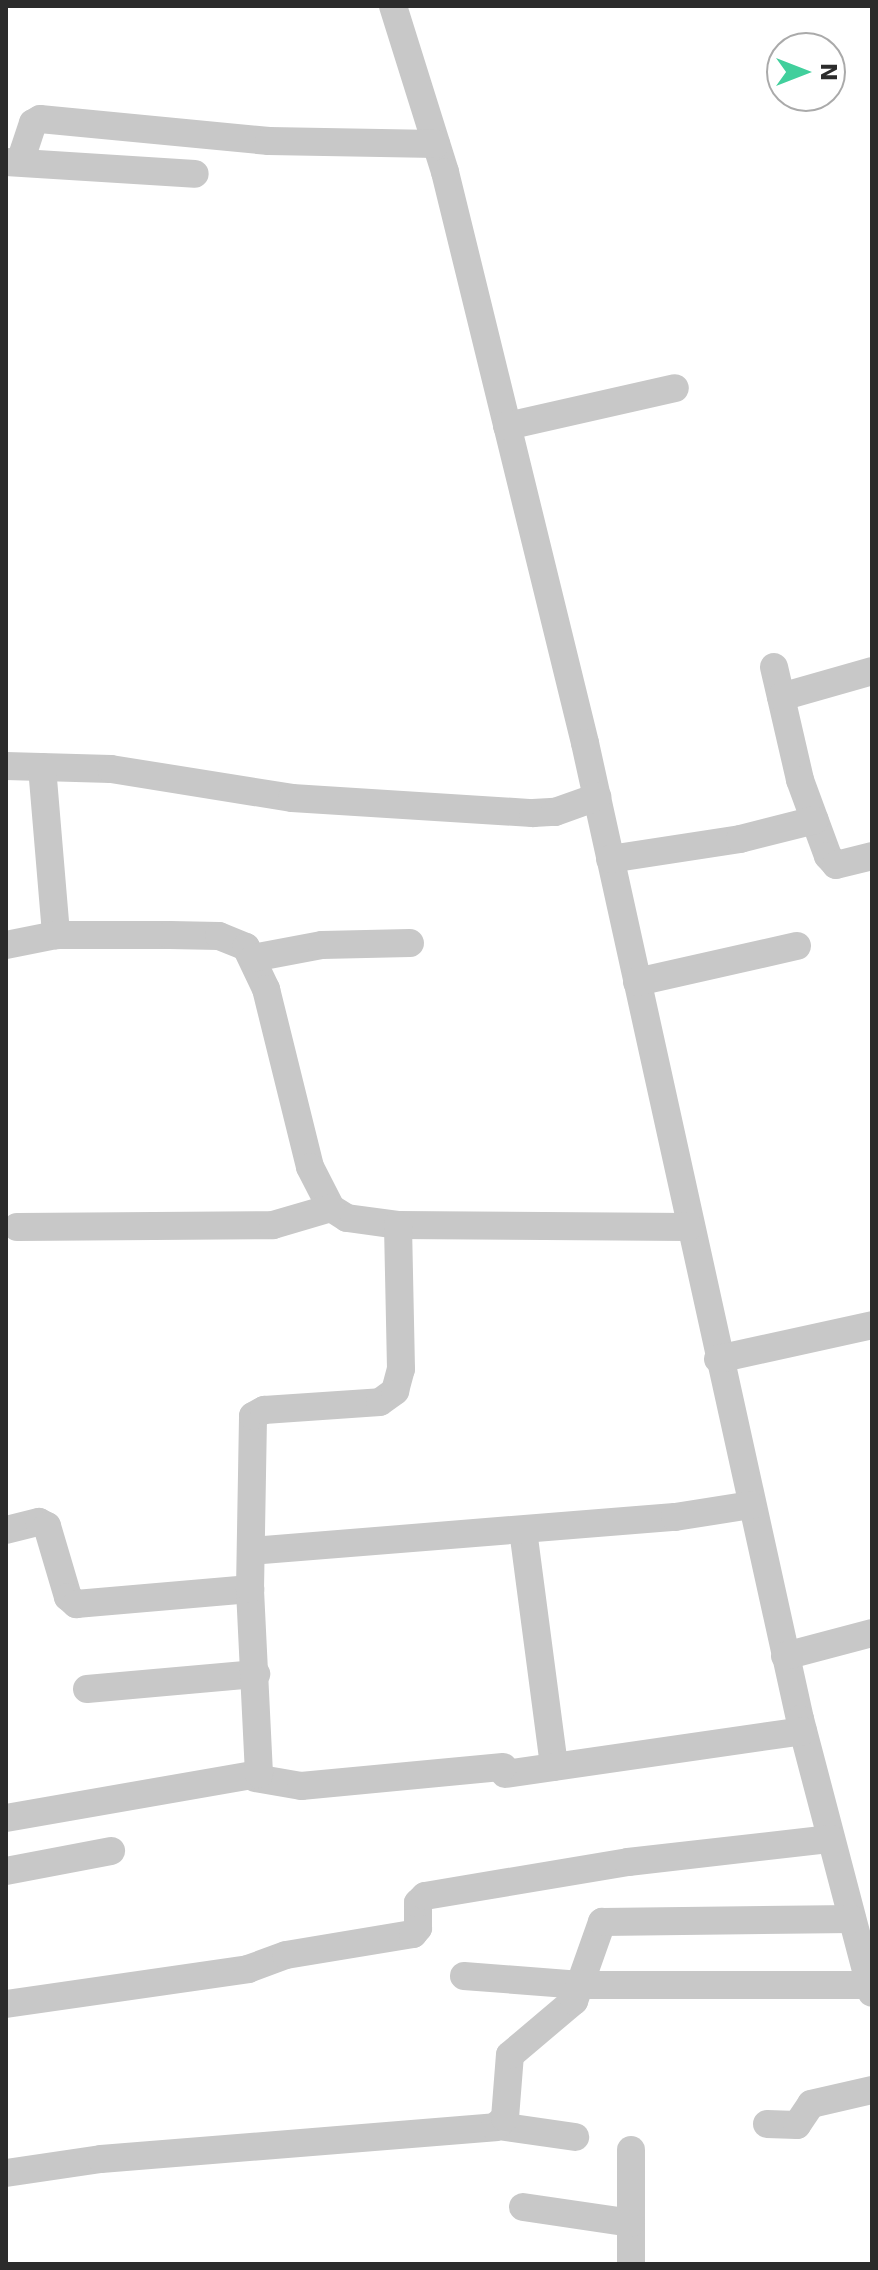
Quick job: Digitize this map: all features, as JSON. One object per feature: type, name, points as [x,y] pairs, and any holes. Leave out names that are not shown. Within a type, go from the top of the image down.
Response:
[{"type":"street","points":[[393,6],[436,144],[597,797],[785,1656],[871,1989],[581,1985],[464,1976]]},
{"type":"street","points":[[195,174],[13,162],[33,123],[40,119],[269,141],[436,144]]},
{"type":"street","points":[[507,426],[675,388]]},
{"type":"street","points":[[774,667],[815,820],[832,863],[872,856]]},
{"type":"street","points":[[781,697],[872,671]]},
{"type":"street","points":[[6,766],[134,771],[292,798],[533,813],[555,812],[597,797]]},
{"type":"street","points":[[42,767],[56,935]]},
{"type":"street","points":[[610,859],[740,839],[815,820]]},
{"type":"street","points":[[6,945],[56,935],[219,936],[246,947],[266,989],[310,1167],[331,1208],[347,1218],[398,1225],[689,1227]]},
{"type":"street","points":[[253,958],[322,945],[410,943]]},
{"type":"street","points":[[637,982],[797,946]]},
{"type":"street","points":[[17,1227],[273,1225],[331,1208]]},
{"type":"street","points":[[255,1778],[262,1766],[250,1589],[257,1411],[380,1402],[395,1391],[401,1369],[398,1225]]},
{"type":"street","points":[[718,1359],[872,1325]]},
{"type":"street","points":[[251,1551],[523,1530],[751,1505]]},
{"type":"street","points":[[6,1530],[39,1522],[47,1526],[68,1597],[76,1604],[250,1589]]},
{"type":"street","points":[[523,1530],[554,1767]]},
{"type":"street","points":[[785,1656],[872,1633]]},
{"type":"street","points":[[87,1689],[256,1674]]},
{"type":"street","points":[[6,1818],[255,1778],[301,1786],[554,1767],[803,1731]]},
{"type":"street","points":[[6,2004],[248,1969],[286,1955],[413,1934],[418,1928],[418,1903],[425,1896],[628,1862],[831,1839]]},
{"type":"street","points":[[6,1871],[111,1851]]},
{"type":"street","points":[[498,2126],[505,2118],[510,2055],[567,2010],[581,1985],[604,1922],[852,1919]]},
{"type":"street","points":[[767,2124],[797,2125],[811,2104],[872,2090]]},
{"type":"street","points":[[6,2173],[101,2159],[498,2126],[575,2137]]},
{"type":"street","points":[[631,2150],[631,2264]]},
{"type":"street","points":[[523,2207],[631,2223]]}]
